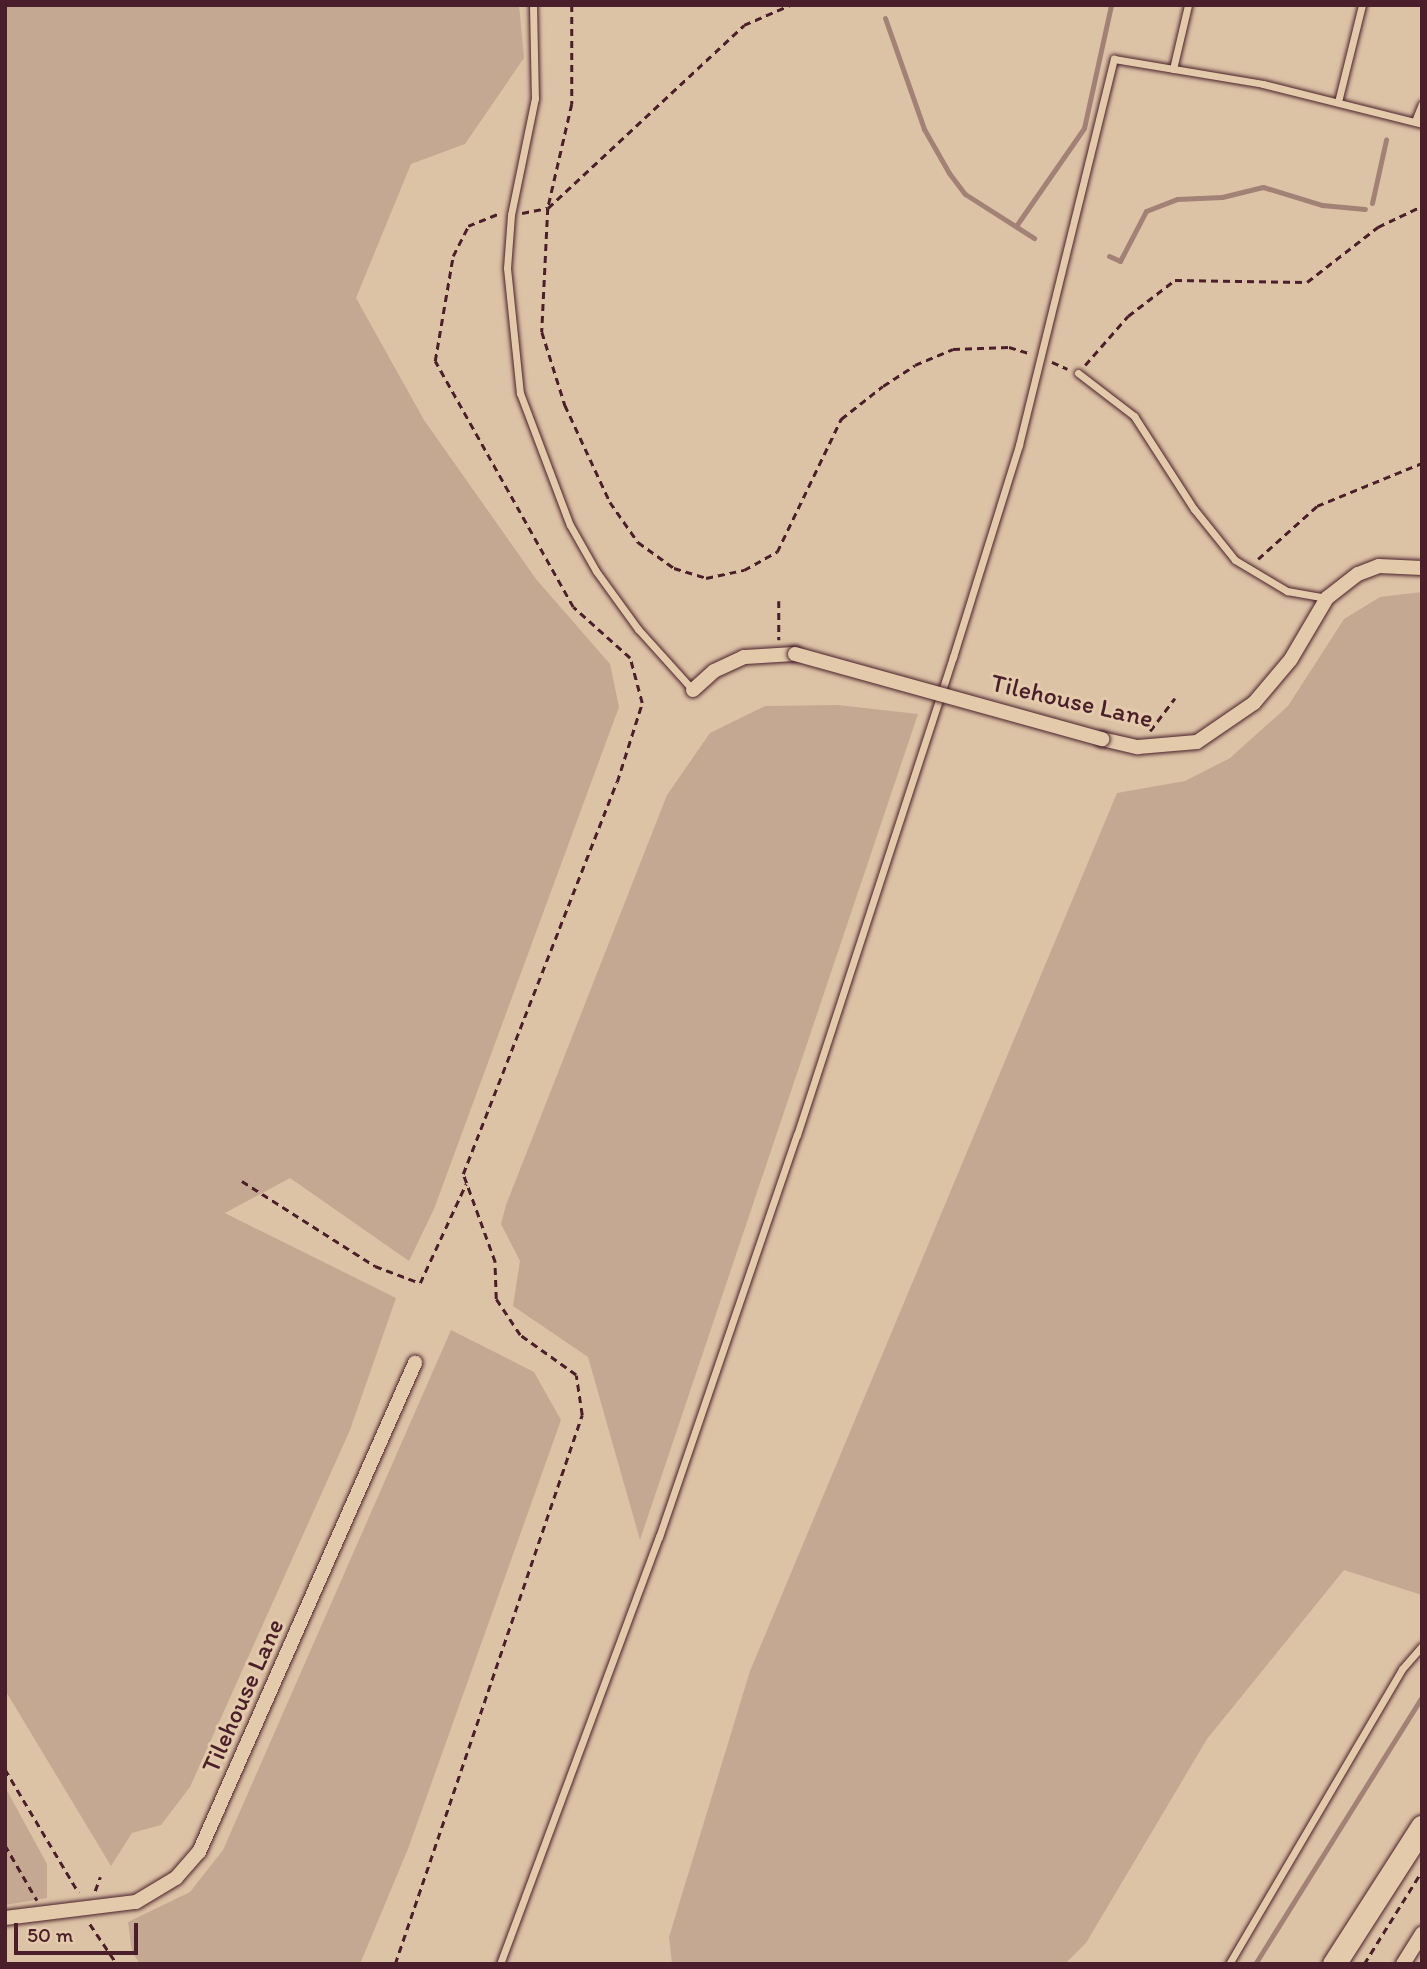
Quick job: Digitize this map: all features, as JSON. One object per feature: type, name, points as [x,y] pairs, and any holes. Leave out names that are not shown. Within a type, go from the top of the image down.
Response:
[{"type":"main road","points":[[1334,1964],[1422,1827]]},
{"type":"street","name":"Tilehouse Lane","points":[[692,690],[714,671],[744,657],[795,654],[1138,747],[1198,742],[1254,703],[1291,659],[1327,598],[1358,573],[1379,566],[1422,568]]},
{"type":"street","name":"Tilehouse Lane","points":[[5,1918],[81,1907],[101,1908],[150,1896],[176,1878],[199,1852],[415,1363]]},
{"type":"street","points":[[1404,1964],[1422,1934]]},
{"type":"lane","points":[[533,5],[535,98],[511,215],[506,268],[520,393],[570,525],[596,571],[638,629],[692,690]]},
{"type":"lane","points":[[1173,69],[1188,5]]},
{"type":"lane","points":[[1338,102],[1362,5]]},
{"type":"lane","points":[[500,1964],[659,1537],[797,1135],[957,643],[1019,444],[1114,58],[1264,84],[1418,122],[1422,104]]},
{"type":"lane","points":[[1079,373],[1134,416],[1194,509],[1235,560],[1287,591],[1327,598]]},
{"type":"lane","points":[[1229,1964],[1402,1669],[1422,1646]]},
{"type":"path","points":[[572,5],[572,104],[548,208],[542,332],[565,405],[610,502],[638,542],[674,568],[706,578],[744,570],[777,552],[841,419],[915,365],[953,349],[1009,347],[1040,356],[1079,373],[1128,316],[1175,280],[1307,282],[1378,227],[1422,206]]},
{"type":"path","points":[[548,208],[744,24],[790,5]]},
{"type":"path","points":[[396,1964],[582,1415],[576,1375],[520,1335],[496,1299],[495,1262],[463,1174],[617,782],[642,703],[630,658],[573,607],[435,361],[453,256],[468,226]]},
{"type":"path","points":[[1248,568],[1317,506],[1422,463]]},
{"type":"path","points":[[779,601],[779,654]]},
{"type":"path","points":[[1138,747],[1175,698]]},
{"type":"path","points":[[242,1181],[375,1266],[420,1283],[466,1184]]},
{"type":"path","points":[[5,1769],[78,1889],[81,1907],[117,1964]]},
{"type":"path","points":[[5,1845],[44,1912]]},
{"type":"path","points":[[1364,1964],[1422,1871]]},
{"type":"shaded area","points":[[5,5],[519,5],[524,58],[465,144],[411,164],[356,298],[424,420],[536,579],[610,664],[619,707],[434,1209],[409,1261],[290,1178],[225,1213],[396,1298],[350,1430],[190,1787],[161,1825],[132,1833],[111,1866],[5,1690]]},
{"type":"shaded area","points":[[1422,592],[1422,1595],[1344,1570],[1207,1739],[1086,1943],[1065,1964],[672,1964],[669,1937],[750,1671],[1117,793],[1185,781],[1230,758],[1288,706],[1344,619],[1380,597]]},
{"type":"shaded area","points":[[838,705],[918,714],[640,1540],[588,1357],[513,1306],[520,1261],[501,1224],[506,1205],[667,795],[710,733],[765,706]]},
{"type":"shaded area","points":[[451,1330],[534,1372],[561,1420],[408,1849],[360,1964],[140,1964],[132,1952],[128,1922],[190,1892],[223,1850]]},
{"type":"shaded area","points":[[5,1787],[47,1864],[47,1898],[5,1905]]},
{"type":"waterway","points":[[1016,226],[1084,128],[1111,5]]},
{"type":"waterway","points":[[885,18],[924,129],[949,173],[965,194],[1034,238]]},
{"type":"waterway","points":[[1372,203],[1386,140]]},
{"type":"waterway","points":[[1109,256],[1120,261],[1146,211],[1177,199],[1222,197],[1263,187],[1322,205],[1365,209]]},
{"type":"waterway","points":[[1255,1964],[1422,1697]]}]
